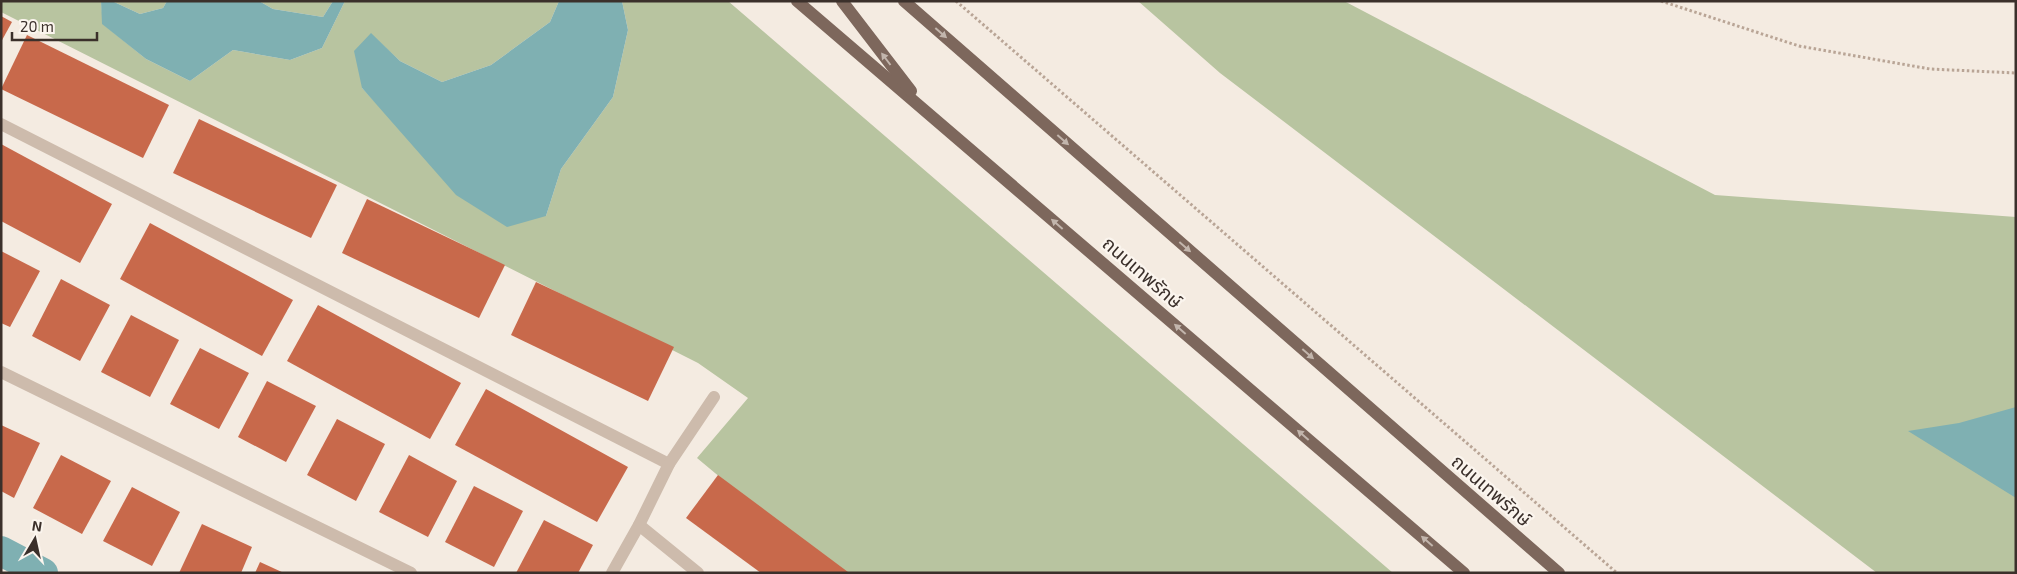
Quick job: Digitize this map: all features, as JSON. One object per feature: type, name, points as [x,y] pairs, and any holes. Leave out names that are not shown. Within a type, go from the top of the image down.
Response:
[{"type":"main road","name":"ถนนเทพรักษ์","points":[[796,1],[1464,573]]},
{"type":"main road","points":[[842,1],[926,111]]},
{"type":"main road","name":"ถนนเทพรักษ์","points":[[904,1],[1559,573]]},
{"type":"street","points":[[1,124],[669,464]]},
{"type":"street","points":[[1,372],[411,573]]},
{"type":"street","points":[[612,573],[640,525],[669,464],[714,397]]},
{"type":"street","points":[[640,525],[698,573]]},
{"type":"path","points":[[956,1],[1617,573]]},
{"type":"path","points":[[1661,1],[1798,46],[1930,69],[2016,73]]},
{"type":"green space","points":[[1,1],[101,1],[103,24],[146,59],[190,81],[233,50],[290,60],[322,48],[345,1],[559,1],[550,22],[491,65],[442,82],[400,61],[371,34],[362,88],[400,129],[546,216],[561,169],[613,97],[628,30],[622,1],[728,1],[1393,573],[835,573],[697,458],[748,398],[698,363],[1,12]]},
{"type":"green space","points":[[112,1],[167,1],[163,8],[140,14]]},
{"type":"green space","points":[[259,1],[333,1],[323,17],[273,9]]},
{"type":"green space","points":[[1138,1],[1344,1],[1715,195],[2016,217],[2016,573],[1877,573],[1220,73]]},
{"type":"water","points":[[101,1],[112,1],[140,14],[163,8],[167,1],[259,1],[273,9],[323,17],[333,1],[345,1],[322,48],[290,60],[233,50],[190,81],[146,59],[102,24]]},
{"type":"water","points":[[559,1],[622,1],[628,30],[613,97],[561,169],[546,216],[507,227],[456,195],[362,88],[354,51],[371,33],[400,61],[442,82],[491,65],[550,22]]},
{"type":"water","points":[[2016,407],[2016,498],[1908,431],[1959,423]]},
{"type":"building","points":[[1,16],[12,22],[1,42]]},
{"type":"building","points":[[27,35],[169,105],[143,158],[1,89]]},
{"type":"building","points":[[199,119],[337,185],[311,238],[173,173]]},
{"type":"building","points":[[1,144],[112,204],[80,263],[1,221]]},
{"type":"building","points":[[367,199],[505,265],[479,318],[342,253]]},
{"type":"building","points":[[150,223],[293,300],[262,356],[120,279]]},
{"type":"building","points":[[1,251],[40,271],[10,327],[1,323]]},
{"type":"building","points":[[61,279],[110,305],[80,361],[32,336]]},
{"type":"building","points":[[536,282],[674,347],[648,401],[511,335]]},
{"type":"building","points":[[318,305],[461,383],[430,439],[287,361]]},
{"type":"building","points":[[131,315],[179,340],[150,397],[101,372]]},
{"type":"building","points":[[200,348],[249,373],[219,429],[170,404]]},
{"type":"building","points":[[267,381],[316,406],[286,462],[238,437]]},
{"type":"building","points":[[486,389],[628,467],[597,522],[455,445]]},
{"type":"building","points":[[337,419],[385,444],[356,501],[307,475]]},
{"type":"building","points":[[1,425],[40,443],[14,498],[1,491]]},
{"type":"building","points":[[61,455],[111,481],[82,534],[33,508]]},
{"type":"building","points":[[409,455],[457,481],[428,537],[379,512]]},
{"type":"building","points":[[718,475],[848,572],[761,573],[686,518]]},
{"type":"building","points":[[474,486],[523,511],[494,567],[445,542]]},
{"type":"building","points":[[132,487],[180,512],[152,566],[103,541]]},
{"type":"building","points":[[544,520],[593,545],[578,573],[516,573]]},
{"type":"building","points":[[202,524],[252,547],[241,573],[179,573]]},
{"type":"building","points":[[260,562],[284,573],[255,573]]},
{"type":"waterway","points":[[1,551],[43,573]]}]
